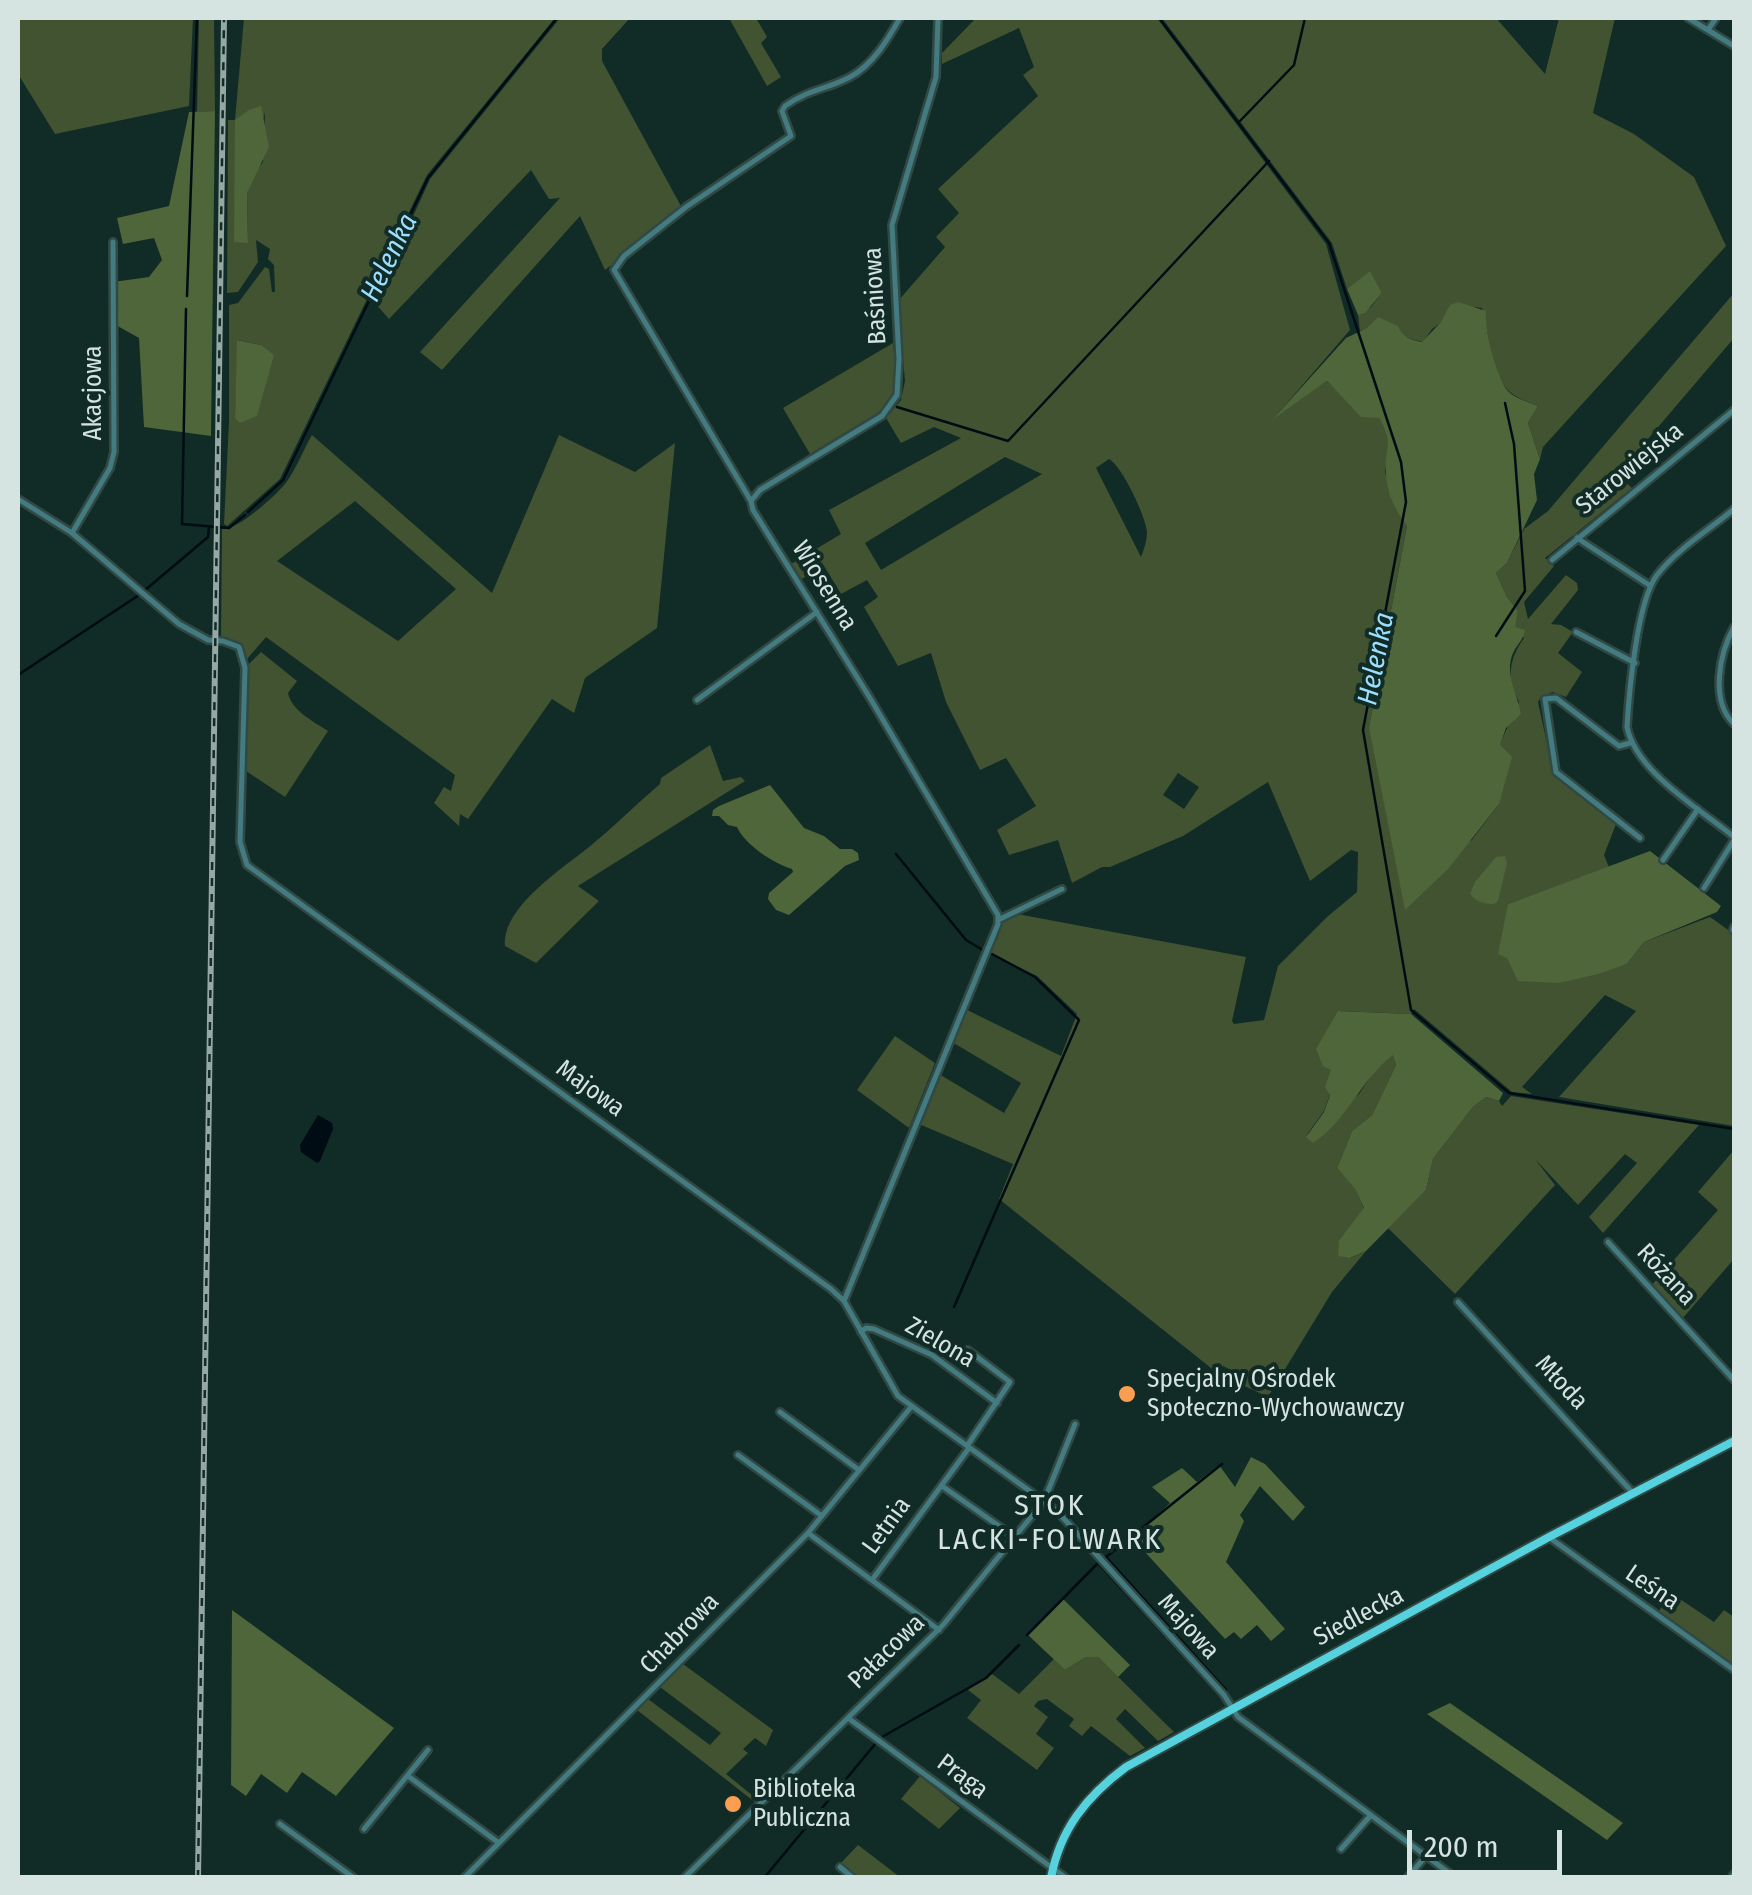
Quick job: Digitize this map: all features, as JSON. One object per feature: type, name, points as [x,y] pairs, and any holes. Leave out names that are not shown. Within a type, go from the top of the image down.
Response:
[{"type":"main road","name":"Siedlecka","points":[[1052,1872],[1072,1821],[1105,1782],[1146,1754],[1734,1441]]},
{"type":"street","name":"Wiosenna","points":[[900,18],[887,42],[850,78],[819,87],[785,106],[782,111],[791,136],[686,207],[624,256],[614,270],[752,501],[753,510],[994,906],[998,920]]},
{"type":"street","name":"Baśniowa","points":[[752,501],[760,490],[882,416],[897,394],[899,359],[892,225],[936,77],[938,18]]},
{"type":"street","points":[[1688,18],[1734,46]]},
{"type":"street","points":[[1708,30],[1716,18]]},
{"type":"street","name":"Akacjowa","points":[[72,533],[110,468],[114,452],[114,242]]},
{"type":"street","name":"Starowiejska","points":[[1552,560],[1734,410]]},
{"type":"street","name":"Majowa","points":[[18,500],[72,533],[178,624],[202,638],[239,648],[246,668],[240,842],[247,865],[831,1289],[844,1302],[898,1396],[1044,1501],[1238,1717],[1456,1878]]},
{"type":"street","points":[[1704,888],[1734,838],[1647,766],[1630,744],[1628,708],[1650,586],[1672,560],[1734,509]]},
{"type":"street","points":[[1577,538],[1650,586]]},
{"type":"street","points":[[697,700],[817,612]]},
{"type":"street","points":[[1734,626],[1726,646],[1719,688],[1722,708],[1734,724]]},
{"type":"street","points":[[1576,632],[1635,663]]},
{"type":"street","points":[[1630,744],[1619,746],[1556,698],[1545,699],[1556,772],[1640,838]]},
{"type":"street","points":[[1663,860],[1699,808]]},
{"type":"street","points":[[844,1302],[998,920],[1062,890]]},
{"type":"street","name":"Różana","points":[[1608,1242],[1734,1380]]},
{"type":"street","name":"Młoda","points":[[1458,1302],[1633,1493]]},
{"type":"street","name":"Zielona","points":[[860,1332],[874,1329],[932,1355],[997,1403]]},
{"type":"street","name":"Letnia","points":[[872,1580],[942,1486],[1010,1382],[968,1350]]},
{"type":"street","name":"Chabrowa","points":[[464,1878],[808,1533],[910,1407]]},
{"type":"street","points":[[780,1412],[860,1470]]},
{"type":"street","name":"Pałacowa","points":[[684,1878],[939,1630],[1044,1501],[1075,1424]]},
{"type":"street","points":[[738,1456],[822,1516]]},
{"type":"street","points":[[942,1486],[1016,1538]]},
{"type":"street","points":[[808,1533],[939,1630]]},
{"type":"street","name":"Leśna","points":[[1549,1537],[1734,1670]]},
{"type":"street","name":"Praga","points":[[848,1718],[1052,1872],[1066,1878]]},
{"type":"street","points":[[364,1829],[428,1750]]},
{"type":"street","points":[[408,1776],[499,1843]]},
{"type":"street","points":[[1341,1849],[1372,1815]]},
{"type":"street","points":[[280,1824],[354,1878]]},
{"type":"street","points":[[1406,1878],[1426,1856]]},
{"type":"street","points":[[840,1868],[854,1878]]},
{"type":"green space","points":[[18,18],[193,18],[189,106],[55,134],[18,74]]},
{"type":"green space","points":[[199,18],[214,18],[215,111],[197,112]]},
{"type":"green space","points":[[244,18],[555,18],[427,175],[280,479],[227,526],[224,524],[229,305],[238,303],[265,267],[275,292],[274,265],[268,259],[270,249],[256,240],[258,262],[238,292],[227,293],[228,120],[235,120]],"holes":[[[265,112],[263,162],[247,193],[248,242],[234,242]],[[238,340],[261,345],[235,418]]]},
{"type":"green space","points":[[560,18],[630,18],[602,49],[602,61],[682,208],[605,270],[580,216],[442,370],[420,352],[560,198],[549,199],[531,170],[389,319],[374,302],[430,179]]},
{"type":"green space","points":[[729,18],[756,18],[767,37],[761,43],[781,77],[767,86]]},
{"type":"green space","points":[[976,18],[1157,18],[1326,244],[1350,330],[1274,418],[1327,381],[1361,416],[1379,418],[1390,438],[1385,472],[1407,526],[1369,727],[1471,841],[1499,804],[1499,746],[1519,702],[1511,669],[1524,638],[1514,627],[1518,611],[1496,573],[1507,563],[1524,529],[1548,511],[1734,293],[1734,338],[1630,460],[1620,478],[1632,488],[1545,558],[1554,566],[1524,602],[1528,619],[1566,575],[1577,583],[1578,590],[1551,624],[1573,632],[1558,653],[1582,672],[1566,697],[1553,692],[1538,702],[1554,776],[1616,824],[1604,855],[1609,867],[1508,904],[1507,958],[1560,983],[1627,964],[1644,942],[1710,917],[1734,934],[1734,1126],[1559,1097],[1636,1011],[1605,995],[1522,1087],[1532,1094],[1512,1092],[1414,1009],[1411,1014],[1338,1011],[1330,1094],[1324,1111],[1306,1136],[1359,1094],[1377,1067],[1393,1054],[1396,1065],[1372,1115],[1352,1131],[1337,1168],[1357,1190],[1364,1209],[1339,1240],[1351,1258],[1366,1251],[1332,1292],[1268,1397],[1238,1383],[1235,1372],[1223,1366],[1216,1372],[999,1199],[1013,1164],[919,1124],[939,1074],[1004,1113],[1021,1083],[952,1042],[965,1009],[1061,1056],[1077,1014],[1037,976],[989,953],[1002,921],[1012,913],[1246,957],[1232,1021],[1234,1024],[1264,1020],[1278,966],[1357,892],[1358,852],[1351,850],[1310,881],[1268,782],[1183,836],[1102,867],[1072,883],[1058,840],[1009,855],[997,830],[1036,806],[1006,758],[980,770],[946,702],[931,653],[898,666],[864,607],[878,597],[867,580],[841,594],[824,566],[800,580],[791,564],[841,534],[829,510],[961,438],[934,427],[901,443],[886,418],[901,400],[905,381],[898,301],[945,247],[936,237],[959,213],[938,189],[1038,96],[1023,75],[1034,67],[1019,28],[942,64],[942,53]],"holes":[[[1005,457],[1042,474],[881,570],[865,543]],[[1109,459],[1126,481],[1146,525],[1141,557],[1096,468]],[[1178,773],[1199,787],[1184,809],[1163,795]]]},
{"type":"green space","points":[[1162,18],[1496,18],[1545,74],[1559,18],[1615,18],[1593,113],[1634,134],[1694,177],[1726,246],[1543,447],[1540,459],[1528,423],[1538,406],[1515,396],[1503,384],[1494,364],[1482,308],[1465,306],[1432,329],[1423,342],[1384,330],[1360,331],[1358,315],[1382,293],[1370,272],[1347,289],[1332,243]]},
{"type":"green space","points":[[261,106],[269,147],[247,193],[248,243],[234,242],[235,120]]},
{"type":"green space","points":[[215,111],[211,436],[144,427],[139,338],[114,324],[113,282],[149,277],[162,260],[154,238],[123,244],[117,218],[169,206],[189,112]]},
{"type":"green space","points":[[1370,271],[1382,293],[1365,313],[1358,315],[1347,289]]},
{"type":"green space","points":[[1458,302],[1486,311],[1499,375],[1514,396],[1538,406],[1528,423],[1540,459],[1534,474],[1537,500],[1507,563],[1496,573],[1518,611],[1515,627],[1525,630],[1510,669],[1521,714],[1506,728],[1500,745],[1512,757],[1499,804],[1449,868],[1405,910],[1369,727],[1407,526],[1388,488],[1387,435],[1379,418],[1361,417],[1327,381],[1272,420],[1346,338],[1367,328],[1378,317],[1398,326],[1407,337],[1422,342],[1441,322],[1450,305]]},
{"type":"green space","points":[[237,340],[261,345],[274,355],[257,416],[240,423],[235,418]]},
{"type":"green space","points":[[893,343],[897,384],[886,408],[810,454],[783,408]]},
{"type":"green space","points":[[312,435],[492,593],[559,435],[635,472],[675,443],[657,628],[585,678],[574,713],[552,699],[468,819],[460,814],[459,826],[434,803],[444,787],[451,791],[455,775],[266,637],[247,659],[242,645],[221,639],[222,529],[246,519],[280,490]],"holes":[[[355,501],[456,589],[398,641],[277,561]]]},
{"type":"green space","points":[[261,652],[297,681],[288,693],[294,705],[328,731],[285,797],[246,771],[249,664]]},
{"type":"green space","points":[[710,745],[723,781],[741,777],[745,781],[578,886],[599,901],[536,963],[505,946],[513,917],[536,890],[607,832],[660,784],[661,778]]},
{"type":"green space","points":[[770,785],[804,828],[824,836],[840,849],[858,853],[859,860],[845,866],[789,915],[776,910],[768,899],[792,869],[760,852],[737,827],[712,816],[719,806]]},
{"type":"green space","points":[[1650,851],[1721,906],[1717,912],[1644,942],[1627,964],[1560,983],[1518,981],[1507,958],[1498,954],[1508,904]]},
{"type":"green space","points":[[1505,856],[1507,863],[1498,901],[1490,904],[1475,899],[1470,894],[1475,882],[1496,857]]},
{"type":"green space","points":[[1338,1011],[1411,1014],[1503,1093],[1499,1101],[1486,1097],[1473,1107],[1433,1159],[1426,1190],[1366,1251],[1350,1258],[1338,1256],[1339,1240],[1364,1208],[1356,1190],[1337,1168],[1352,1131],[1372,1115],[1396,1065],[1393,1055],[1325,1134],[1313,1143],[1306,1137],[1324,1112],[1330,1095],[1325,1087],[1331,1070],[1323,1066],[1316,1049]]},
{"type":"green space","points":[[895,1036],[935,1063],[909,1128],[857,1090]]},
{"type":"green space","points":[[1511,1096],[1699,1125],[1603,1233],[1589,1217],[1637,1163],[1625,1154],[1578,1205],[1535,1159],[1555,1185],[1455,1294],[1388,1228],[1426,1190],[1433,1159],[1473,1107],[1486,1097],[1502,1106]]},
{"type":"green space","points":[[1734,1150],[1734,1259],[1682,1319],[1651,1286],[1718,1210],[1698,1192]]},
{"type":"green space","points":[[1251,1457],[1265,1464],[1305,1507],[1293,1521],[1260,1486],[1240,1515],[1244,1521],[1226,1562],[1285,1629],[1271,1641],[1257,1625],[1241,1639],[1234,1632],[1225,1639],[1132,1538],[1170,1503],[1152,1487],[1182,1468],[1197,1482],[1219,1465],[1235,1487]]},
{"type":"green space","points":[[1671,1593],[1714,1622],[1724,1610],[1734,1617],[1734,1668],[1657,1614]]},
{"type":"green space","points":[[1062,1598],[1130,1665],[1118,1677],[1098,1657],[1086,1657],[1065,1670],[1027,1634]]},
{"type":"green space","points":[[232,1610],[394,1728],[336,1796],[302,1772],[287,1793],[261,1774],[246,1796],[231,1785]]},
{"type":"green space","points":[[1086,1657],[1098,1657],[1174,1732],[1158,1741],[1125,1709],[1116,1719],[1145,1748],[1130,1756],[1091,1726],[1082,1736],[1069,1726],[1074,1719],[1047,1699],[1038,1701],[1034,1706],[1048,1717],[1036,1734],[1054,1748],[1037,1770],[967,1718],[981,1700],[968,1690],[992,1674],[1019,1694],[1054,1659],[1065,1670]]},
{"type":"green space","points":[[683,1664],[773,1730],[766,1746],[755,1738],[743,1749],[748,1753],[726,1774],[758,1800],[756,1803],[637,1710],[648,1699],[710,1745],[721,1733],[660,1687]]},
{"type":"green space","points":[[1450,1703],[1623,1823],[1607,1840],[1427,1714]]},
{"type":"green space","points":[[920,1776],[960,1808],[939,1829],[901,1799]]},
{"type":"green space","points":[[858,1845],[900,1877],[856,1877],[839,1865]]},
{"type":"shaded area","points":[[318,1115],[332,1123],[333,1129],[317,1163],[301,1152],[300,1145]]},
{"type":"waterway","points":[[187,296],[197,18]]},
{"type":"waterway","name":"Helenka","points":[[248,512],[283,480],[428,178],[557,18]]},
{"type":"waterway","name":"Helenka","points":[[1159,18],[1329,243],[1401,462],[1406,502],[1363,730],[1411,1010],[1509,1093],[1734,1129]]},
{"type":"waterway","points":[[1239,122],[1294,65],[1305,18]]},
{"type":"waterway","points":[[897,407],[1008,441],[1269,161]]},
{"type":"waterway","points":[[186,309],[182,524],[229,528],[245,515]]},
{"type":"waterway","points":[[1496,636],[1525,591],[1514,444],[1505,403]]},
{"type":"waterway","name":"Helenka","points":[[144,591],[208,537],[209,528]]},
{"type":"waterway","name":"Helenka","points":[[18,675],[139,595]]},
{"type":"waterway","points":[[896,854],[966,940],[981,949]]},
{"type":"waterway","points":[[954,1307],[1079,1020],[1035,977],[992,954]]},
{"type":"waterway","points":[[1222,1464],[1106,1557],[1226,1690]]},
{"type":"waterway","points":[[1027,1635],[1098,1563],[1219,1695]]},
{"type":"waterway","points":[[882,1737],[986,1678],[1019,1645]]},
{"type":"waterway","points":[[764,1878],[876,1743]]},
{"type":"railway","points":[[198,1878],[224,18]]},
{"type":"place","name":"Specjalny Ośrodek Społeczno-Wychowawczy","points":[[1127,1394]]},
{"type":"place","name":"Biblioteka Publiczna","points":[[733,1804]]},
{"type":"district","name":"STOK LACKI-FOLWARK","points":[[1050,1524]]}]
